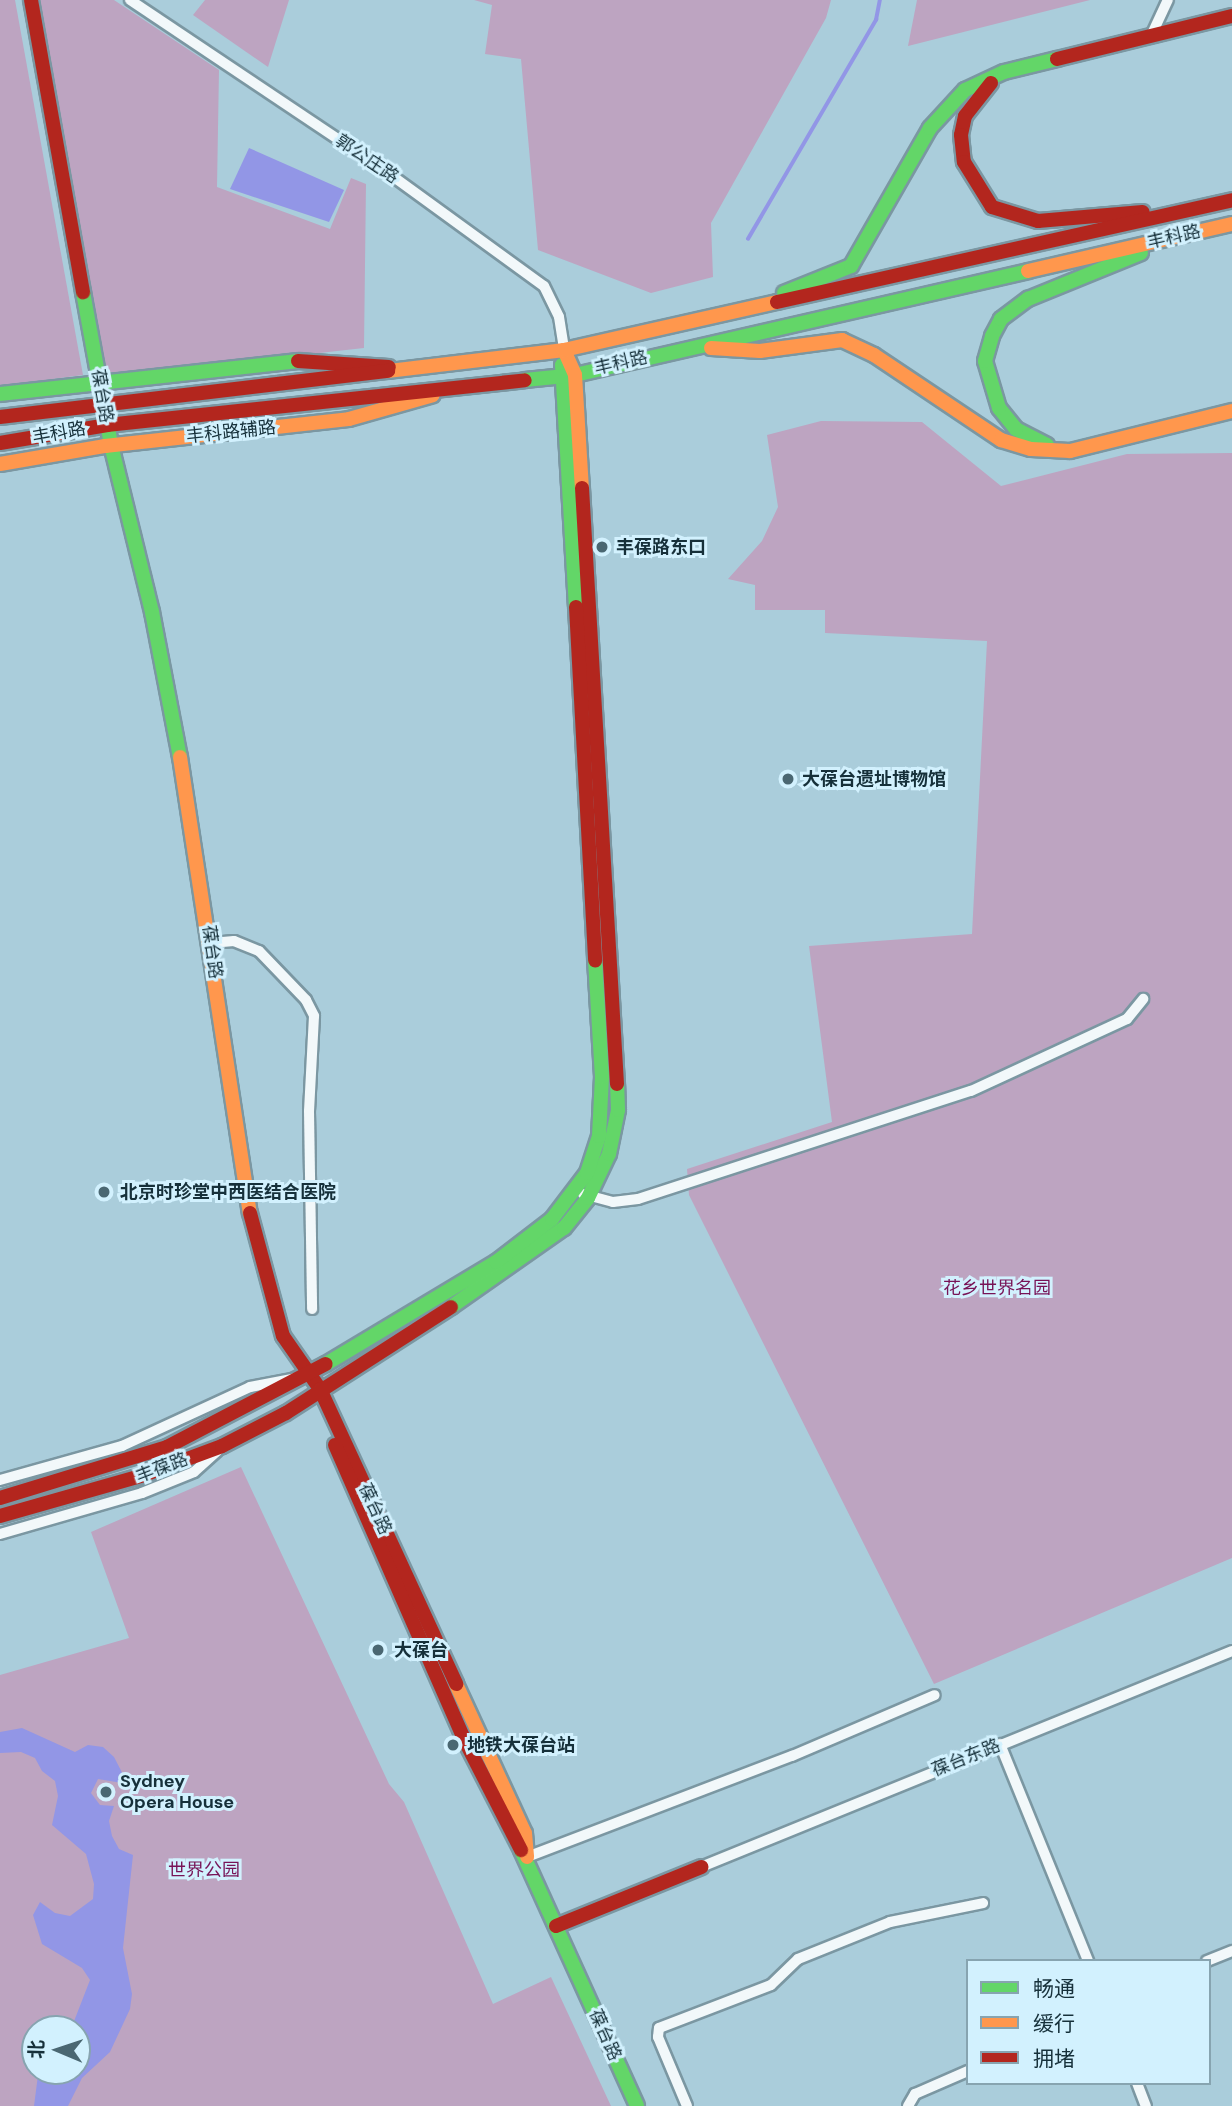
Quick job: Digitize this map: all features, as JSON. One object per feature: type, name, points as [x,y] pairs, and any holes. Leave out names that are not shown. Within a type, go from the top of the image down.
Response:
[{"type":"main road","name":"葆台路","points":[[31,0],[111,446],[152,612],[211,943],[251,1223],[283,1336],[316,1392],[525,1833],[527,1857],[637,2106]]},
{"type":"main road","points":[[743,310],[851,266],[943,110],[965,90],[1004,72],[1232,16]]},
{"type":"main road","points":[[1004,72],[979,94],[961,135],[964,162],[992,207],[1038,221],[1184,211]]},
{"type":"main road","name":"丰科路","points":[[0,417],[564,350],[1232,200]]},
{"type":"main road","name":"丰科路","points":[[0,443],[107,425],[567,376],[1232,224]]},
{"type":"main road","points":[[1070,451],[1038,443],[1016,429],[999,408],[985,361],[992,336],[1001,318],[1028,299],[1185,235]]},
{"type":"main road","points":[[694,346],[760,351],[842,341],[874,355],[1001,440],[1031,449],[1070,451],[1232,411]]},
{"type":"main road","points":[[564,350],[618,1110],[609,1154],[583,1194]]},
{"type":"main road","points":[[0,394],[314,359],[408,369]]},
{"type":"main road","name":"丰科路辅路","points":[[0,464],[111,446],[349,419],[459,388]]},
{"type":"main road","name":"丰葆路","points":[[0,1498],[167,1447],[307,1376],[496,1262],[583,1194]]},
{"type":"main road","name":"丰葆路","points":[[0,1516],[119,1484],[222,1446],[316,1392],[523,1260],[564,1228],[583,1194]]},
{"type":"main road","points":[[556,1926],[701,1867]]},
{"type":"street","name":"郭公庄路","points":[[130,0],[391,175],[544,286],[559,317],[564,350]]},
{"type":"street","points":[[1151,36],[1168,0]]},
{"type":"street","points":[[211,943],[234,941],[259,951],[306,1000],[314,1016],[309,1111],[312,1308]]},
{"type":"street","points":[[583,1194],[613,1202],[638,1199],[971,1091],[1127,1019],[1143,999]]},
{"type":"street","points":[[0,1479],[122,1446],[250,1387],[307,1376]]},
{"type":"street","points":[[0,1534],[155,1488],[194,1472],[222,1446]]},
{"type":"street","name":"葆台东路","points":[[701,1867],[1232,1651]]},
{"type":"street","points":[[527,1857],[792,1756],[935,1695]]},
{"type":"street","points":[[1000,1744],[1087,1959]]},
{"type":"street","points":[[687,2106],[658,2037],[659,2028],[771,1985],[798,1959],[890,1922],[983,1903]]},
{"type":"street","points":[[1211,1959],[1232,1951]]},
{"type":"street","points":[[908,2106],[915,2094],[966,2072]]},
{"type":"street","points":[[1138,2085],[1146,2106]]},
{"type":"green space","points":[[0,0],[15,0],[83,375],[0,386]]},
{"type":"green space","points":[[38,0],[114,0],[219,70],[217,187],[330,229],[351,178],[366,184],[364,348],[105,377]]},
{"type":"green space","points":[[205,0],[289,0],[268,67],[193,15]]},
{"type":"green space","points":[[474,0],[831,0],[826,18],[711,223],[713,277],[651,293],[538,250],[521,59],[485,54],[492,5]]},
{"type":"green space","points":[[917,0],[1090,0],[908,46]]},
{"type":"green space","name":"花乡世界名园","points":[[821,421],[922,422],[1001,486],[1127,454],[1232,453],[1232,1558],[934,1684],[689,1195],[687,1169],[832,1122],[809,946],[972,934],[987,641],[825,633],[825,610],[755,610],[755,585],[728,579],[762,541],[778,507],[767,435]]},
{"type":"green space","name":"世界公园","points":[[241,1467],[389,1784],[404,1802],[493,2004],[551,1977],[611,2106],[0,2106],[0,1675],[129,1638],[91,1532]]},
{"type":"water","points":[[249,148],[344,190],[329,222],[230,189]]},
{"type":"water","points":[[22,1728],[75,1752],[88,1745],[103,1747],[114,1757],[128,1784],[98,1779],[91,1793],[100,1805],[114,1806],[109,1821],[112,1836],[119,1849],[133,1855],[123,1948],[132,1994],[130,2009],[110,2052],[91,2070],[91,2015],[76,2015],[90,1980],[82,1968],[42,1944],[33,1915],[40,1902],[55,1913],[70,1916],[93,1899],[94,1884],[86,1854],[52,1825],[58,1796],[55,1781],[42,1771],[35,1758],[21,1752],[0,1753],[0,1732]]},
{"type":"water","points":[[37,2085],[78,2085],[68,2106],[34,2106]]},
{"type":"waterway","points":[[748,239],[876,20],[880,0]]},
{"type":"traffic: fast","points":[[784,293],[851,266],[930,128],[965,90],[1004,72],[1057,59]]},
{"type":"traffic: fast","points":[[1047,445],[1016,429],[999,408],[985,361],[992,336],[1001,319],[1028,299],[1141,253]]},
{"type":"traffic: fast","points":[[525,380],[575,375],[1028,271]]},
{"type":"traffic: fast","points":[[83,292],[111,445],[152,612],[180,757]]},
{"type":"traffic: fast","points":[[0,394],[298,361]]},
{"type":"traffic: fast","points":[[562,365],[576,607]]},
{"type":"traffic: fast","points":[[326,1364],[496,1262],[552,1219],[587,1173],[599,1136],[602,1077],[595,960]]},
{"type":"traffic: fast","points":[[451,1307],[564,1228],[588,1198],[609,1154],[618,1110],[617,1084]]},
{"type":"traffic: fast","points":[[521,1850],[637,2106]]},
{"type":"traffic: slow","points":[[1028,271],[1232,224]]},
{"type":"traffic: slow","points":[[388,371],[564,350],[777,302]]},
{"type":"traffic: slow","points":[[711,348],[760,351],[842,340],[874,355],[1001,440],[1031,449],[1070,451],[1232,411]]},
{"type":"traffic: slow","points":[[564,350],[575,375],[582,488]]},
{"type":"traffic: slow","points":[[0,464],[105,446],[349,419],[433,395]]},
{"type":"traffic: slow","points":[[180,757],[250,1213]]},
{"type":"traffic: slow","points":[[456,1684],[525,1833],[527,1857]]},
{"type":"traffic: jam","points":[[31,0],[83,292]]},
{"type":"traffic: jam","points":[[1057,59],[1232,16]]},
{"type":"traffic: jam","points":[[991,83],[965,116],[961,135],[964,162],[992,207],[1038,221],[1143,212]]},
{"type":"traffic: jam","points":[[777,302],[1232,200]]},
{"type":"traffic: jam","points":[[298,361],[389,367]]},
{"type":"traffic: jam","points":[[0,417],[388,371]]},
{"type":"traffic: jam","points":[[0,443],[107,425],[525,380]]},
{"type":"traffic: jam","points":[[582,488],[617,1084]]},
{"type":"traffic: jam","points":[[576,607],[595,960]]},
{"type":"traffic: jam","points":[[250,1213],[283,1336],[320,1389],[456,1684]]},
{"type":"traffic: jam","points":[[0,1516],[144,1475],[222,1446],[286,1413],[451,1307]]},
{"type":"traffic: jam","points":[[0,1498],[167,1447],[326,1364]]},
{"type":"traffic: jam","points":[[335,1445],[464,1739],[521,1850]]},
{"type":"traffic: jam","points":[[556,1926],[701,1867]]},
{"type":"place","name":"丰葆路东口","points":[[602,547]]},
{"type":"place","name":"大葆台遗址博物馆","points":[[788,779]]},
{"type":"place","name":"北京时珍堂中西医结合医院","points":[[104,1192]]},
{"type":"place","name":"大葆台","points":[[378,1650]]},
{"type":"place","name":"地铁大葆台站","points":[[453,1745]]},
{"type":"place","name":"Sydney Opera House","points":[[106,1792]]}]
